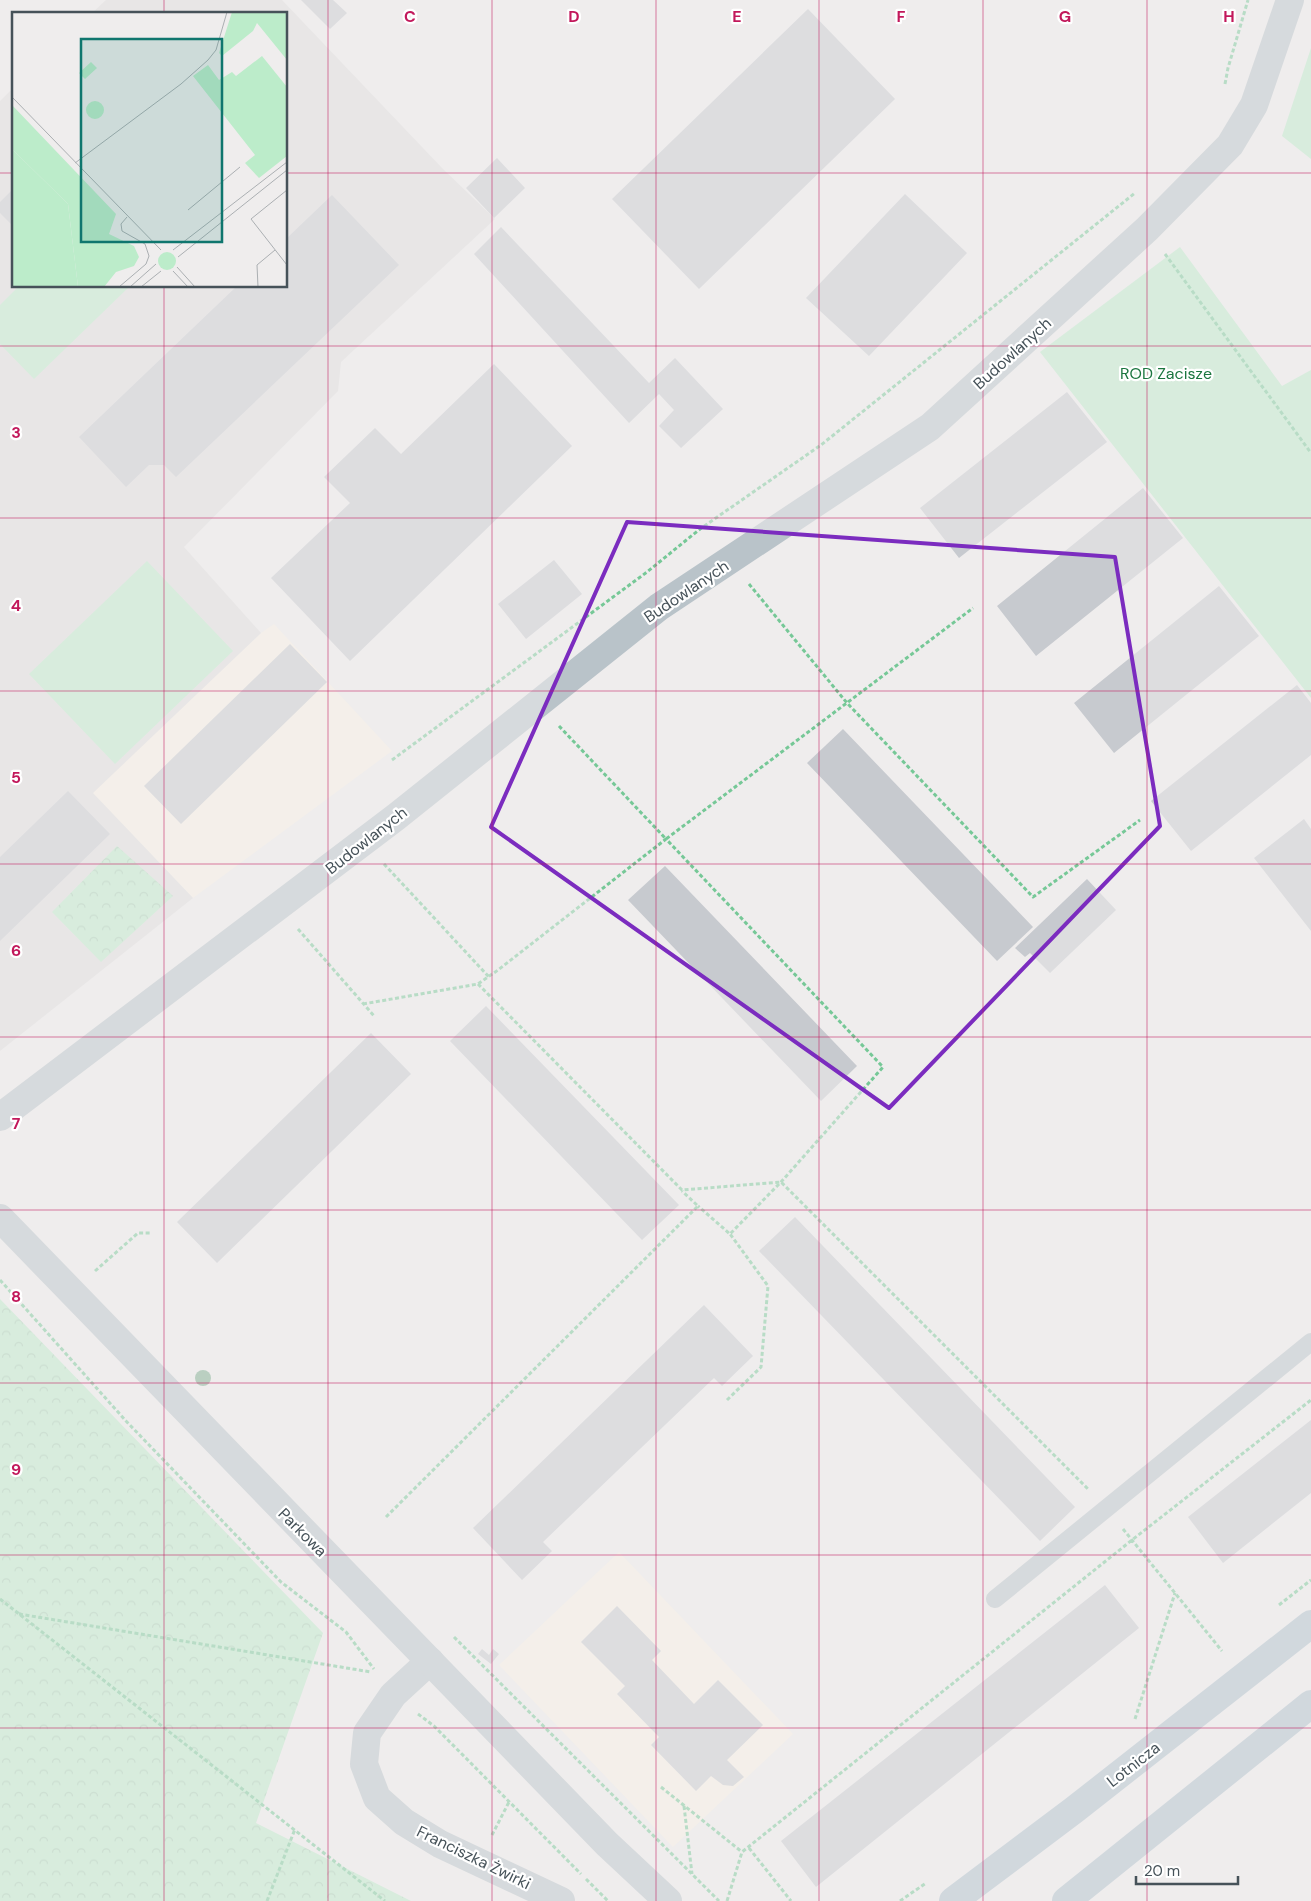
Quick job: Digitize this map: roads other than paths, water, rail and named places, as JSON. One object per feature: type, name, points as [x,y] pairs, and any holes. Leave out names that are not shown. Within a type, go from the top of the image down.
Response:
[{"type":"main road","name":"Lotnicza","points":[[953,1901],[1074,1810],[1311,1624]]},
{"type":"main road","points":[[1066,1901],[1311,1704]]},
{"type":"street","name":"Budowlanych","points":[[0,1118],[364,842],[660,607],[930,427],[1147,229],[1230,145],[1254,105],[1290,0]]},
{"type":"street","name":"Parkowa","points":[[0,1218],[240,1468],[607,1844],[668,1901]]},
{"type":"street","name":"Franciszka Żwirki","points":[[430,1661],[393,1695],[367,1733],[364,1764],[377,1798],[404,1822],[440,1844],[561,1901]]},
{"type":"street","name":"Parkowa","points":[[607,1844],[645,1901]]},
{"type":"lane","points":[[995,1599],[1311,1342]]},
{"type":"park label","name":"ROD Zacisze","points":[[1166,373]]}]
